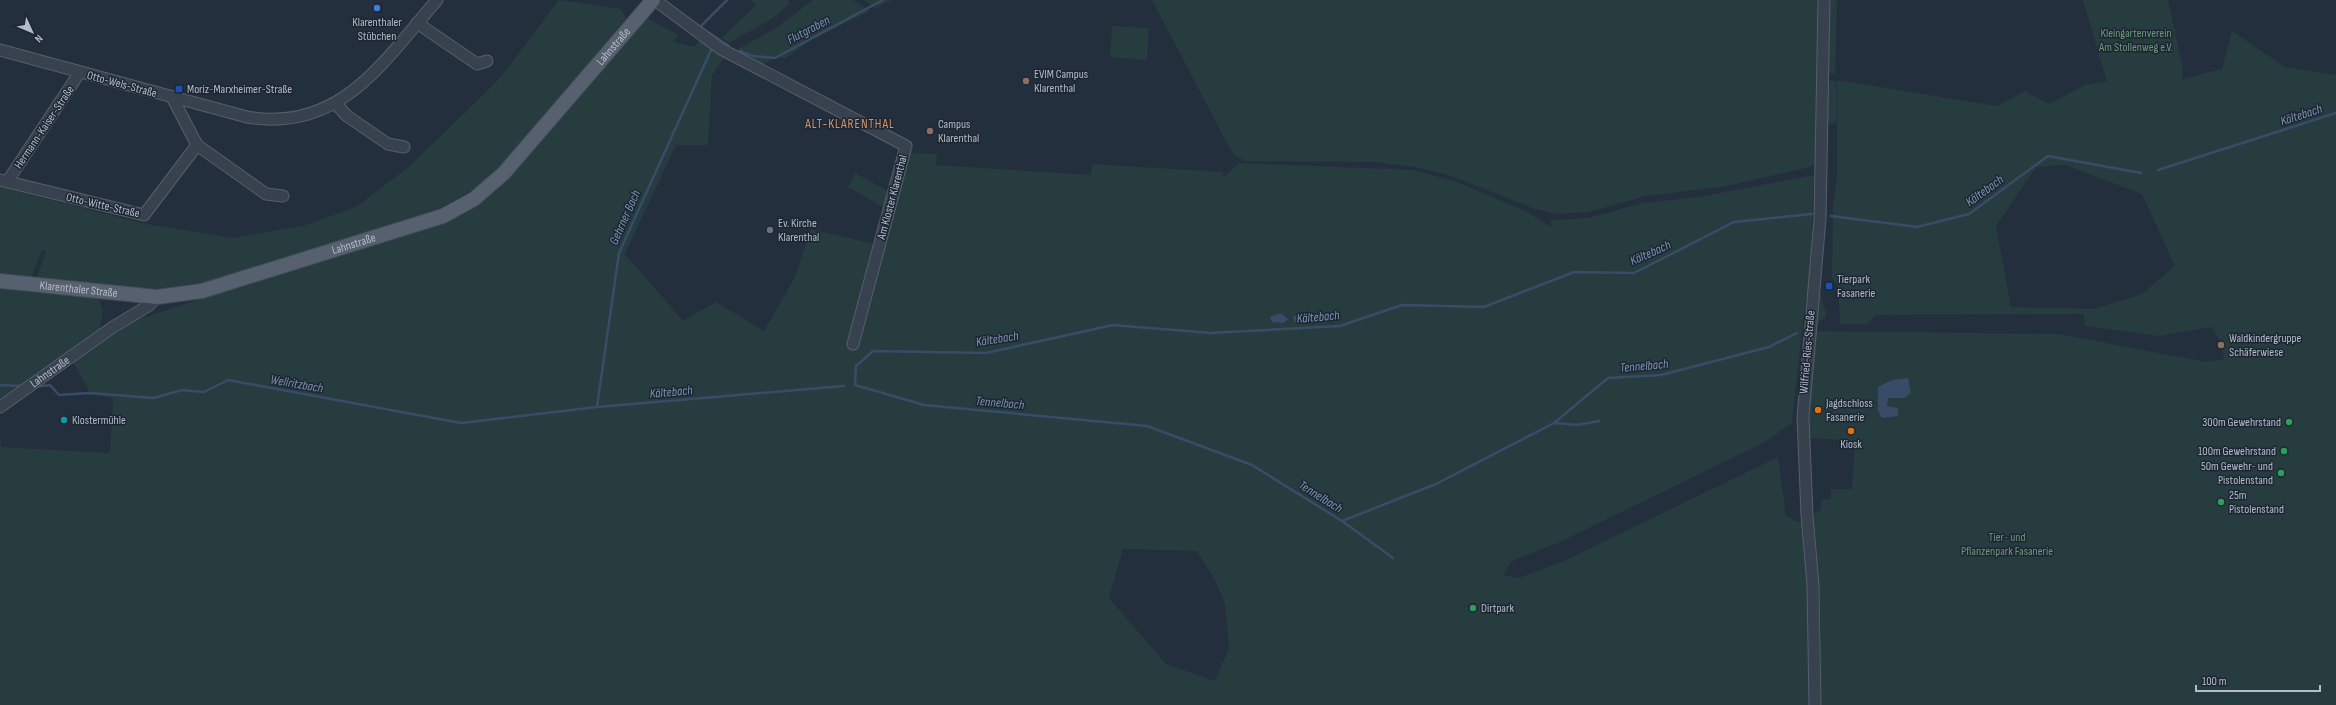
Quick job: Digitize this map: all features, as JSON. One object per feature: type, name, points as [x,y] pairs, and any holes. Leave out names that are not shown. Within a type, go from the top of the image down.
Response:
[{"type":"main road","name":"Lahnstraße","points":[[157,298],[202,291],[432,220],[464,205],[482,193],[504,173],[654,0]]},
{"type":"main road","name":"Klarenthaler Straße","points":[[0,281],[157,298]]},
{"type":"street","name":"Otto-Wels-Straße","points":[[0,50],[247,117],[271,120],[305,116],[336,104],[353,92],[369,78],[437,0]]},
{"type":"street","name":"Am Kloster Klarenthal","points":[[654,0],[721,49],[906,146],[853,344]]},
{"type":"street","name":"Wilfried-Ries-Straße","points":[[1815,705],[1814,585],[1807,515],[1803,417],[1820,219],[1824,0]]},
{"type":"street","points":[[417,23],[477,64],[487,61]]},
{"type":"street","name":"Hermann-Kaiser-Straße","points":[[4,181],[80,72]]},
{"type":"street","points":[[172,97],[197,145],[266,194],[283,196]]},
{"type":"street","points":[[336,104],[347,116],[388,144],[404,147]]},
{"type":"street","name":"Otto-Witte-Straße","points":[[4,181],[144,215],[197,145]]},
{"type":"street","name":"Lahnstraße","points":[[0,407],[113,327],[144,309],[157,298]]},
{"type":"green space","points":[[559,0],[621,9],[626,18],[515,152],[476,188],[438,209],[198,287],[149,289],[37,277],[46,252],[42,250],[31,278],[0,275],[0,187],[146,224],[233,238],[306,225],[356,207],[410,166],[499,79]]},
{"type":"green space","points":[[751,0],[788,0],[789,4],[773,18],[729,43],[722,38],[756,5]]},
{"type":"green space","points":[[813,0],[853,0],[870,11],[809,41],[785,59],[775,56],[763,65],[738,49],[776,28]]},
{"type":"green space","points":[[864,0],[892,0],[876,8]]},
{"type":"green space","points":[[1152,0],[1819,0],[1816,164],[1806,168],[1720,187],[1645,196],[1589,212],[1558,214],[1535,209],[1452,176],[1415,167],[1375,162],[1246,161],[1236,156],[1231,151]]},
{"type":"green space","points":[[1830,0],[1837,0],[1835,74],[1829,73]]},
{"type":"green space","points":[[2083,0],[2168,0],[2183,69],[2182,79],[2222,69],[2232,31],[2285,67],[2336,75],[2336,705],[1820,705],[1821,622],[1814,514],[1821,510],[1821,500],[1831,499],[1831,489],[1852,489],[1855,441],[1809,438],[1813,331],[2059,334],[2206,362],[2224,359],[2221,343],[2212,327],[2159,336],[2085,326],[2084,314],[1875,315],[1867,324],[1840,324],[1838,285],[1832,278],[1833,203],[1837,179],[1837,80],[1997,106],[2025,91],[2049,104],[2087,84],[2107,82]],"holes":[[[2065,165],[2142,194],[2175,266],[2142,294],[2094,309],[2011,307],[1996,226],[2036,167]]]},
{"type":"green space","points":[[647,18],[678,35],[674,42],[694,47],[701,38],[725,56],[712,75],[708,145],[676,145],[625,254],[683,321],[716,302],[764,331],[794,279],[811,229],[874,244],[907,153],[937,154],[936,165],[1091,175],[1092,164],[1223,172],[1223,178],[1239,163],[1414,170],[1456,182],[1481,192],[1525,211],[1551,227],[1551,220],[1588,218],[1644,203],[1699,197],[1814,175],[1810,276],[1803,320],[1792,423],[1765,442],[1558,543],[1512,561],[1503,575],[1519,578],[1564,561],[1778,457],[1786,516],[1798,522],[1804,519],[1812,635],[1811,705],[0,705],[0,434],[1,447],[110,453],[113,398],[91,394],[73,362],[136,320],[460,216],[495,192]],"holes":[[[1123,549],[1197,551],[1216,582],[1225,604],[1229,648],[1215,681],[1166,664],[1109,598]]]},
{"type":"green space","points":[[1112,26],[1149,28],[1147,60],[1110,57]]},
{"type":"green space","points":[[1828,81],[1836,81],[1836,123],[1827,123]]},
{"type":"green space","points":[[855,173],[888,191],[884,208],[848,187]]},
{"type":"green space","points":[[1817,284],[1826,313],[1825,318],[1817,323],[1814,322]]},
{"type":"green space","points":[[0,289],[98,298],[103,310],[100,329],[0,398]]},
{"type":"water","points":[[1277,314],[1282,314],[1288,319],[1283,323],[1272,322],[1270,317]]},
{"type":"water","points":[[1300,314],[1305,314],[1311,319],[1306,323],[1295,322],[1293,317]]},
{"type":"water","points":[[1908,378],[1911,393],[1904,398],[1888,398],[1887,406],[1898,408],[1898,416],[1882,418],[1878,411],[1878,387],[1892,380]]},
{"type":"waterway","name":"Gehrner Bach","points":[[727,0],[700,27],[729,46]]},
{"type":"waterway","name":"Flutgraben","points":[[740,51],[753,56],[775,58],[883,0]]},
{"type":"waterway","name":"Gehrner Bach","points":[[597,407],[619,253],[712,48]]},
{"type":"waterway","name":"Kältebach","points":[[2158,170],[2336,113]]},
{"type":"waterway","name":"Kältebach","points":[[1831,216],[1917,227],[1969,214],[2048,156],[2141,173]]},
{"type":"waterway","name":"Tennelbach","points":[[1797,333],[1769,347],[1661,375],[1608,378],[1554,423],[1436,484],[1342,521],[1252,465],[1147,426],[924,405],[855,385],[856,366],[873,351],[986,353],[1113,325],[1210,333],[1340,326],[1402,305],[1484,307],[1574,272],[1634,273],[1734,222],[1812,214]]},
{"type":"waterway","name":"Wellritzbach","points":[[34,387],[50,385],[59,395],[89,393],[154,398],[182,390],[204,392],[228,380],[461,423],[597,407],[844,386]]},
{"type":"waterway","name":"Wellritzbach","points":[[0,385],[21,386]]},
{"type":"waterway","points":[[1554,423],[1577,425],[1599,421]]},
{"type":"waterway","points":[[1342,521],[1393,558]]},
{"type":"place","name":"Klarenthaler Stübchen","points":[[377,8]]},
{"type":"place","name":"EVIM Campus Klarenthal","points":[[1026,81]]},
{"type":"place","name":"Moriz-Marxheimer-Straße","points":[[179,89]]},
{"type":"place","name":"Campus Klarenthal","points":[[930,131]]},
{"type":"place","name":"Ev. Kirche Klarenthal","points":[[770,230]]},
{"type":"place","name":"Tierpark Fasanerie","points":[[1829,286]]},
{"type":"place","name":"Waldkindergruppe Schäferwiese","points":[[2221,345]]},
{"type":"place","name":"Jagdschloss Fasanerie","points":[[1818,410]]},
{"type":"place","name":"Klostermühle","points":[[64,420]]},
{"type":"place","name":"300m Gewehrstand","points":[[2289,422]]},
{"type":"place","name":"Kiosk","points":[[1851,431]]},
{"type":"place","name":"100m Gewehrstand","points":[[2284,451]]},
{"type":"place","name":"50m Gewehr- und Pistolenstand","points":[[2281,473]]},
{"type":"place","name":"25m Pistolenstand","points":[[2221,502]]},
{"type":"place","name":"Dirtpark","points":[[1473,608]]},
{"type":"district","name":"ALT-KLARENTHAL","points":[[850,123]]},
{"type":"park label","name":"Kleingartenverein Am Stollenweg e.V.","points":[[2136,40]]},
{"type":"park label","name":"Tier- und Pflanzenpark Fasanerie","points":[[2007,544]]}]
